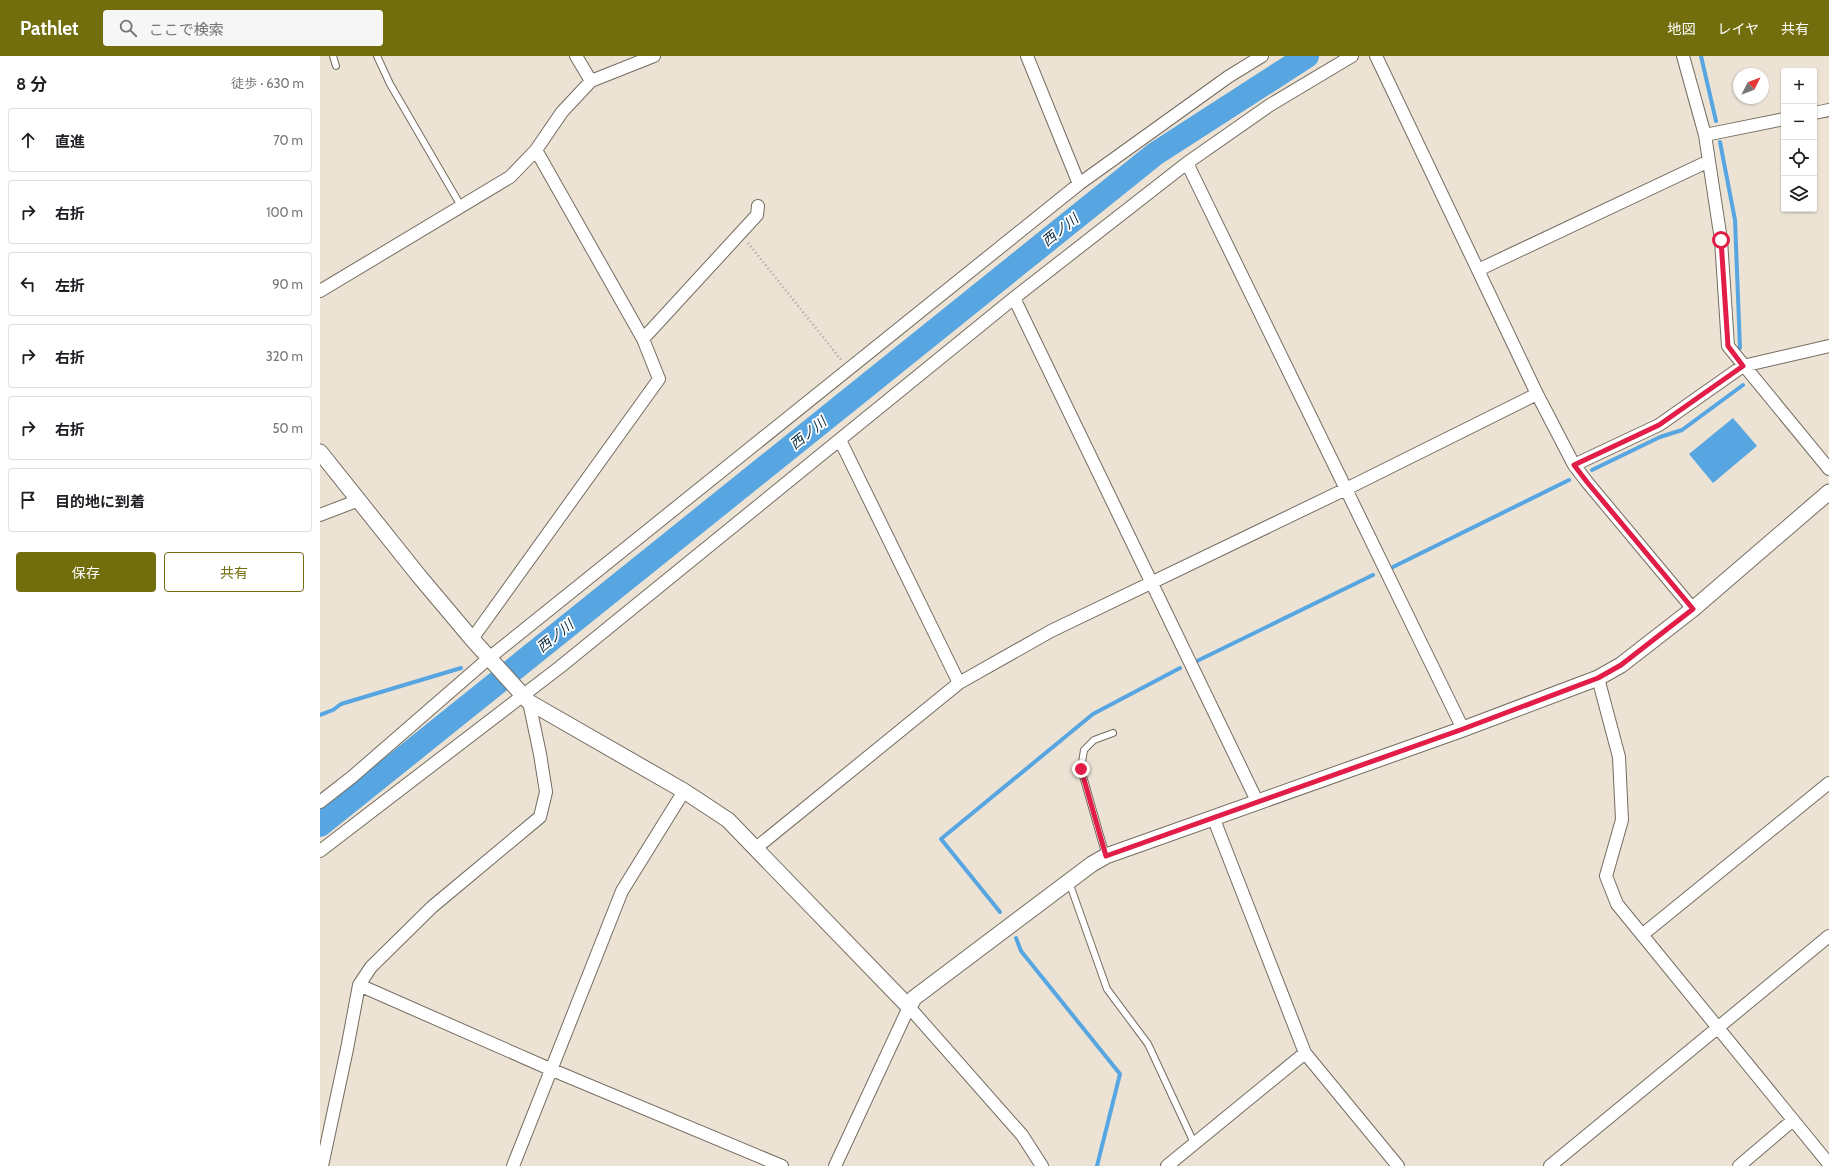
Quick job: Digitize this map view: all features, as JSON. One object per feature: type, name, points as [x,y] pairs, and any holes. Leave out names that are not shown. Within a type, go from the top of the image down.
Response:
[{"type":"street","points":[[576,56],[591,81]]},
{"type":"street","points":[[320,291],[510,177],[536,150],[562,112],[591,81],[654,56]]},
{"type":"street","points":[[1027,56],[1079,184]]},
{"type":"street","points":[[320,802],[493,662],[848,369],[1079,184],[1228,77],[1262,56]]},
{"type":"street","points":[[320,851],[522,694],[840,440],[1014,298],[1187,163],[1270,105],[1352,56]]},
{"type":"street","points":[[1376,56],[1537,394],[1574,465],[1693,609]]},
{"type":"street","points":[[1684,56],[1704,135],[1721,240],[1728,346],[1829,469]]},
{"type":"street","points":[[1817,112],[1829,110]]},
{"type":"street","points":[[1704,135],[1781,120]]},
{"type":"street","points":[[472,639],[659,379],[643,339],[536,150]]},
{"type":"street","points":[[1478,270],[1708,161]]},
{"type":"street","points":[[1187,163],[1463,729]]},
{"type":"street","points":[[643,339],[756,215],[758,206]]},
{"type":"street","points":[[1014,298],[1257,802]]},
{"type":"street","points":[[1574,465],[1659,425],[1743,366],[1829,346]]},
{"type":"street","points":[[756,848],[959,683],[1051,631],[1346,490],[1537,394]]},
{"type":"street","points":[[840,440],[959,683]]},
{"type":"street","points":[[320,452],[472,639],[522,694],[684,791],[728,820],[909,1007],[1022,1135],[1042,1166]]},
{"type":"street","points":[[835,1166],[914,998],[1092,864],[1106,856],[1463,729],[1598,678],[1621,665],[1693,609],[1829,492]]},
{"type":"street","points":[[320,515],[359,500]]},
{"type":"street","points":[[1598,678],[1619,757],[1622,820],[1606,876],[1617,904],[1829,1164]]},
{"type":"street","points":[[322,1166],[348,1049],[359,985],[371,967],[432,907],[540,817],[546,792],[540,754],[522,694]]},
{"type":"street","points":[[1642,935],[1829,783]]},
{"type":"street","points":[[513,1166],[550,1069],[622,891],[684,791]]},
{"type":"street","points":[[1213,818],[1305,1053],[1398,1166]]},
{"type":"street","points":[[1550,1166],[1829,936]]},
{"type":"street","points":[[359,985],[550,1069],[782,1166]]},
{"type":"street","points":[[1167,1166],[1305,1053]]},
{"type":"street","points":[[1739,1166],[1792,1120]]},
{"type":"lane","points":[[332,56],[336,66]]},
{"type":"lane","points":[[377,56],[390,84],[461,206]]},
{"type":"lane","points":[[1106,856],[1081,769],[1084,750],[1094,740],[1113,733]]},
{"type":"lane","points":[[1069,882],[1107,989],[1148,1044],[1194,1143]]},
{"type":"path","points":[[740,233],[848,369]]},
{"type":"water","points":[[1733,418],[1757,446],[1713,483],[1689,454]]},
{"type":"waterway","name":"西ノ川","points":[[320,825],[1155,154],[1307,56]]},
{"type":"waterway","points":[[1701,56],[1716,121]]},
{"type":"waterway","points":[[1720,142],[1735,220],[1740,348]]},
{"type":"waterway","points":[[1592,470],[1660,437],[1682,430],[1743,385]]},
{"type":"waterway","points":[[1393,567],[1569,480]]},
{"type":"waterway","points":[[1197,661],[1373,575]]},
{"type":"waterway","points":[[320,715],[333,710],[341,704],[461,668]]},
{"type":"waterway","points":[[1000,912],[941,839],[1093,714],[1180,668]]},
{"type":"waterway","points":[[1016,938],[1021,951],[1120,1074],[1097,1166]]},
{"type":"route","points":[[1081,769],[1106,856],[1463,729],[1598,678],[1621,665],[1693,609],[1574,465],[1659,425],[1743,366],[1728,346],[1721,240]]}]
